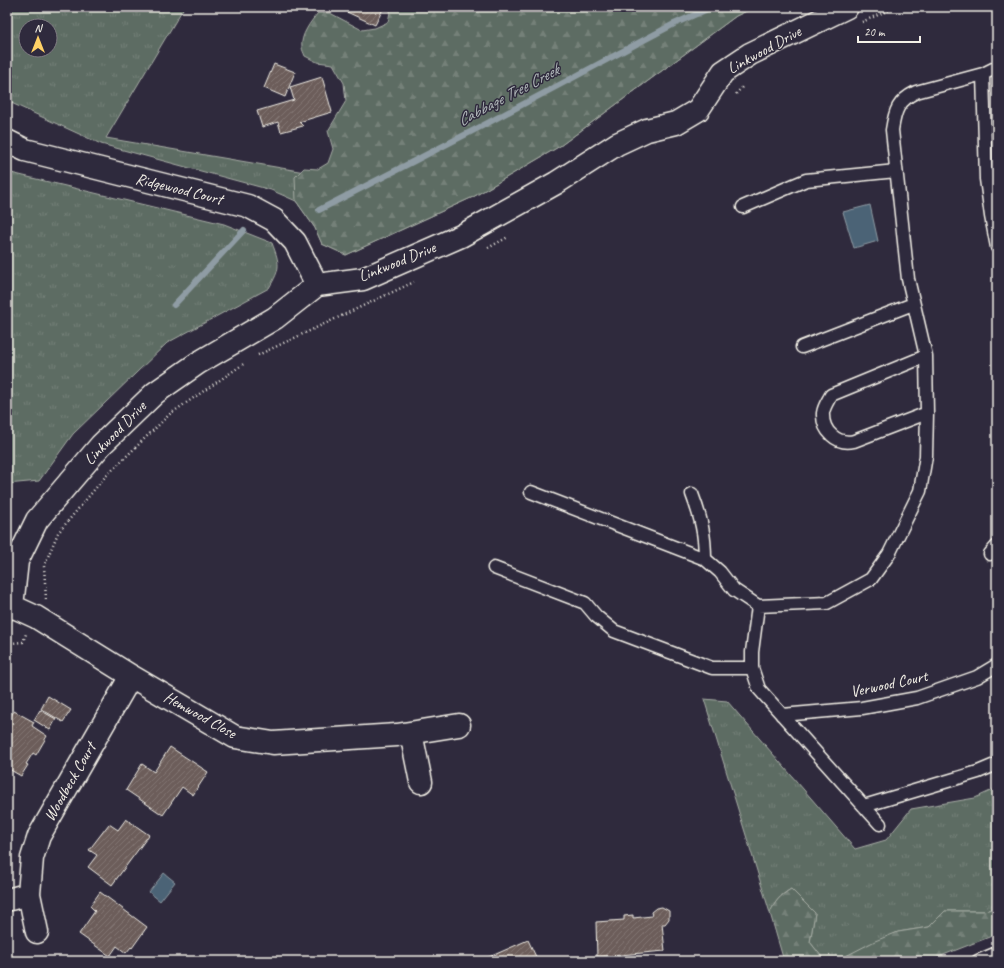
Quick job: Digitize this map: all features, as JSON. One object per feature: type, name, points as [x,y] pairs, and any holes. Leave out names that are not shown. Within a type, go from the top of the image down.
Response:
[{"type":"street","name":"Linkwood Drive","points":[[9,608],[17,561],[37,520],[101,444],[155,392],[198,363],[275,318],[317,285],[363,279],[461,236],[556,183],[618,144],[647,130],[676,123],[698,110],[723,72],[750,54],[847,7]]},
{"type":"street","name":"Ridgewood Court","points":[[7,141],[25,150],[248,206],[274,220],[294,242],[317,285]]},
{"type":"street","name":"Hemwood Close","points":[[9,608],[36,617],[131,676],[235,737],[273,743],[397,735],[459,725]]},
{"type":"street","name":"Woodbeck Court","points":[[37,932],[29,894],[32,858],[39,836],[131,676]]},
{"type":"street","points":[[411,733],[420,782]]},
{"type":"street","points":[[7,900],[29,894]]},
{"type":"lane","points":[[531,492],[705,560],[720,572],[734,590],[758,606],[827,603],[871,580],[888,554],[920,491],[926,456],[926,356],[908,279],[892,130],[894,115],[899,104],[907,96],[916,92],[983,74],[997,68]]},
{"type":"lane","points":[[983,74],[986,179],[997,246]]},
{"type":"lane","points":[[743,207],[806,180],[896,171]]},
{"type":"lane","points":[[802,347],[913,304]]},
{"type":"lane","points":[[926,356],[831,395],[823,412],[827,429],[831,435],[838,440],[847,442],[854,441],[927,413]]},
{"type":"lane","points":[[692,494],[700,514],[705,539],[705,560]]},
{"type":"lane","points":[[494,568],[585,603],[596,616],[614,631],[712,668],[752,668]]},
{"type":"lane","points":[[758,606],[752,652],[752,668],[759,689],[880,824]]},
{"type":"lane","name":"Verwood Court","points":[[782,715],[862,708],[917,698],[977,676],[997,666]]},
{"type":"lane","points":[[864,806],[978,772],[997,764]]},
{"type":"lane","points":[[978,961],[997,953]]},
{"type":"path","points":[[862,23],[896,7]]},
{"type":"path","points":[[734,96],[744,86]]},
{"type":"path","points":[[483,250],[511,235]]},
{"type":"path","points":[[252,358],[418,280]]},
{"type":"path","points":[[7,646],[23,642],[25,635],[46,600],[44,566],[58,533],[105,477],[170,414],[246,362]]},
{"type":"green space","points":[[7,7],[184,7],[106,138],[328,176],[755,7],[736,16],[560,146],[473,197],[346,255],[322,244],[315,228],[296,201],[271,190],[101,144],[7,101]]},
{"type":"green space","points":[[391,7],[755,7],[736,16],[560,146],[473,197],[346,255],[322,244],[315,228],[296,201],[295,177],[304,168],[318,169],[328,163],[333,149],[328,131],[346,101],[344,83],[333,64],[317,62],[305,56],[302,49],[302,43],[307,29],[318,13],[330,13],[362,30],[375,28],[388,22]]},
{"type":"green space","points":[[7,172],[224,224],[272,243],[277,256],[278,266],[276,275],[269,288],[167,343],[73,434],[39,481],[7,484]]},
{"type":"green space","points":[[704,699],[727,701],[855,849],[886,840],[911,809],[975,798],[997,788],[997,908],[984,911],[945,911],[929,927],[898,932],[846,956],[843,961],[825,961],[810,942],[815,913],[791,889],[778,899],[770,913]]},
{"type":"green space","points":[[791,889],[815,913],[810,942],[825,961],[784,961],[770,913],[778,899]]},
{"type":"green space","points":[[997,908],[997,934],[928,961],[843,961],[846,956],[875,941],[898,932],[929,927],[945,911],[984,911]]},
{"type":"water","points":[[870,205],[878,241],[854,248],[843,212]]},
{"type":"water","points":[[164,873],[175,882],[160,901],[149,892]]},
{"type":"building","points":[[336,7],[384,7],[375,25]]},
{"type":"building","points":[[274,64],[295,72],[285,97],[264,88]]},
{"type":"building","points":[[322,77],[332,112],[299,122],[303,126],[281,132],[278,122],[262,127],[257,111],[294,100],[290,87]]},
{"type":"building","points":[[48,696],[71,710],[63,722],[41,709]]},
{"type":"building","points":[[40,710],[56,719],[50,730],[34,720]]},
{"type":"building","points":[[14,711],[34,722],[32,726],[47,736],[36,755],[33,753],[21,776],[7,768],[7,722]]},
{"type":"building","points":[[170,747],[208,772],[193,795],[182,787],[163,815],[126,790],[142,764],[154,772]]},
{"type":"building","points":[[126,819],[149,835],[112,885],[88,867],[97,855],[89,850],[109,824],[118,830]]},
{"type":"building","points":[[100,892],[147,927],[132,948],[131,947],[126,953],[117,946],[110,956],[79,934],[95,911],[90,906]]},
{"type":"building","points":[[662,907],[669,911],[669,919],[665,924],[662,924],[665,951],[597,957],[596,922],[624,920],[624,916],[633,915],[633,918],[652,916],[651,912],[656,908]]},
{"type":"building","points":[[528,940],[538,961],[488,961],[487,958]]},
{"type":"waterway","name":"Cabbage Tree Creek","points":[[319,210],[482,126],[674,24],[712,7]]},
{"type":"waterway","name":"Cabbage Tree Creek","points":[[174,305],[244,230]]}]
